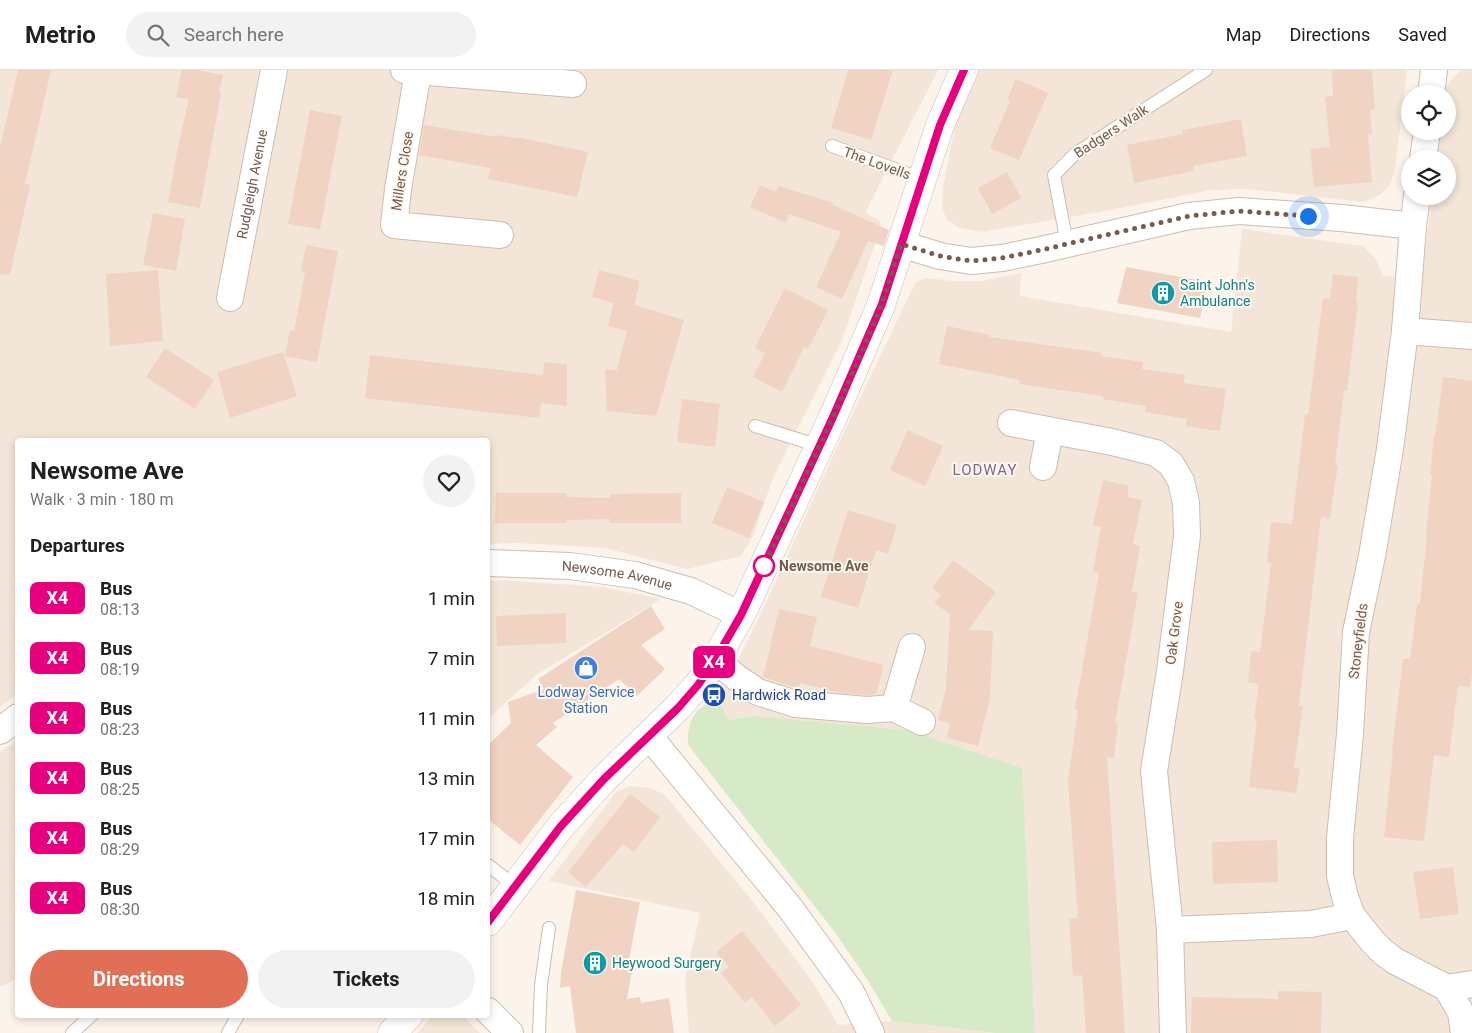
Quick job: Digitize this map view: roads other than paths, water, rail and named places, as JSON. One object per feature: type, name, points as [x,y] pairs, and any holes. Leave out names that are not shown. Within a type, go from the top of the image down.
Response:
[{"type":"street","name":"Rudgleigh Avenue","points":[[230,298],[274,70]]},
{"type":"street","points":[[490,919],[561,826],[604,779],[678,708],[698,685],[741,615],[820,446],[882,304],[940,125],[964,70]]},
{"type":"street","points":[[1432,85],[1434,70]]},
{"type":"street","points":[[411,71],[573,84]]},
{"type":"street","name":"Millers Close","points":[[411,71],[394,225],[500,236]]},
{"type":"street","name":"Stoneyfields","points":[[1416,205],[1405,331],[1390,449],[1372,556],[1356,632],[1350,734],[1340,838],[1340,876],[1352,916],[1372,942],[1404,967],[1460,986],[1464,1033]]},
{"type":"street","points":[[901,244],[940,256],[971,261],[1002,258],[1189,216],[1239,211],[1342,218],[1413,226]]},
{"type":"street","points":[[1405,331],[1472,336]]},
{"type":"street","name":"Oak Grove","points":[[1011,423],[1112,442],[1156,453],[1172,464],[1181,481],[1186,503],[1187,536],[1170,670],[1154,771],[1170,930],[1173,1033]]},
{"type":"street","points":[[1042,467],[1050,430]]},
{"type":"street","name":"Newsome Avenue","points":[[490,563],[570,566],[635,575],[691,591],[741,615]]},
{"type":"street","points":[[894,708],[912,647]]},
{"type":"street","points":[[715,660],[758,692],[796,704],[868,710],[894,708],[922,722]]},
{"type":"street","points":[[0,731],[15,719]]},
{"type":"street","points":[[649,736],[790,908],[851,992],[870,1033]]},
{"type":"street","points":[[1170,930],[1311,924],[1352,916]]},
{"type":"street","points":[[490,1014],[510,1033]]},
{"type":"street","points":[[392,1033],[405,1018]]},
{"type":"lane","name":"Badgers Walk","points":[[1067,244],[1054,176],[1075,154],[1206,70]]},
{"type":"lane","name":"The Lovells","points":[[832,146],[922,179]]},
{"type":"lane","points":[[755,426],[820,446]]},
{"type":"lane","points":[[490,867],[515,886]]},
{"type":"lane","points":[[539,1033],[541,985],[549,928]]},
{"type":"lane","points":[[72,1033],[89,1018]]},
{"type":"lane","points":[[228,1033],[236,1018]]},
{"type":"place","name":"Saint John's Ambulance","points":[[1163,293]]},
{"type":"place","name":"Newsome Ave","points":[[764,566]]},
{"type":"place","name":"Lodway Service Station","points":[[586,668]]},
{"type":"place","name":"Hardwick Road","points":[[714,695]]},
{"type":"place","name":"Heywood Surgery","points":[[595,963]]},
{"type":"district","name":"LODWAY","points":[[985,470]]}]
